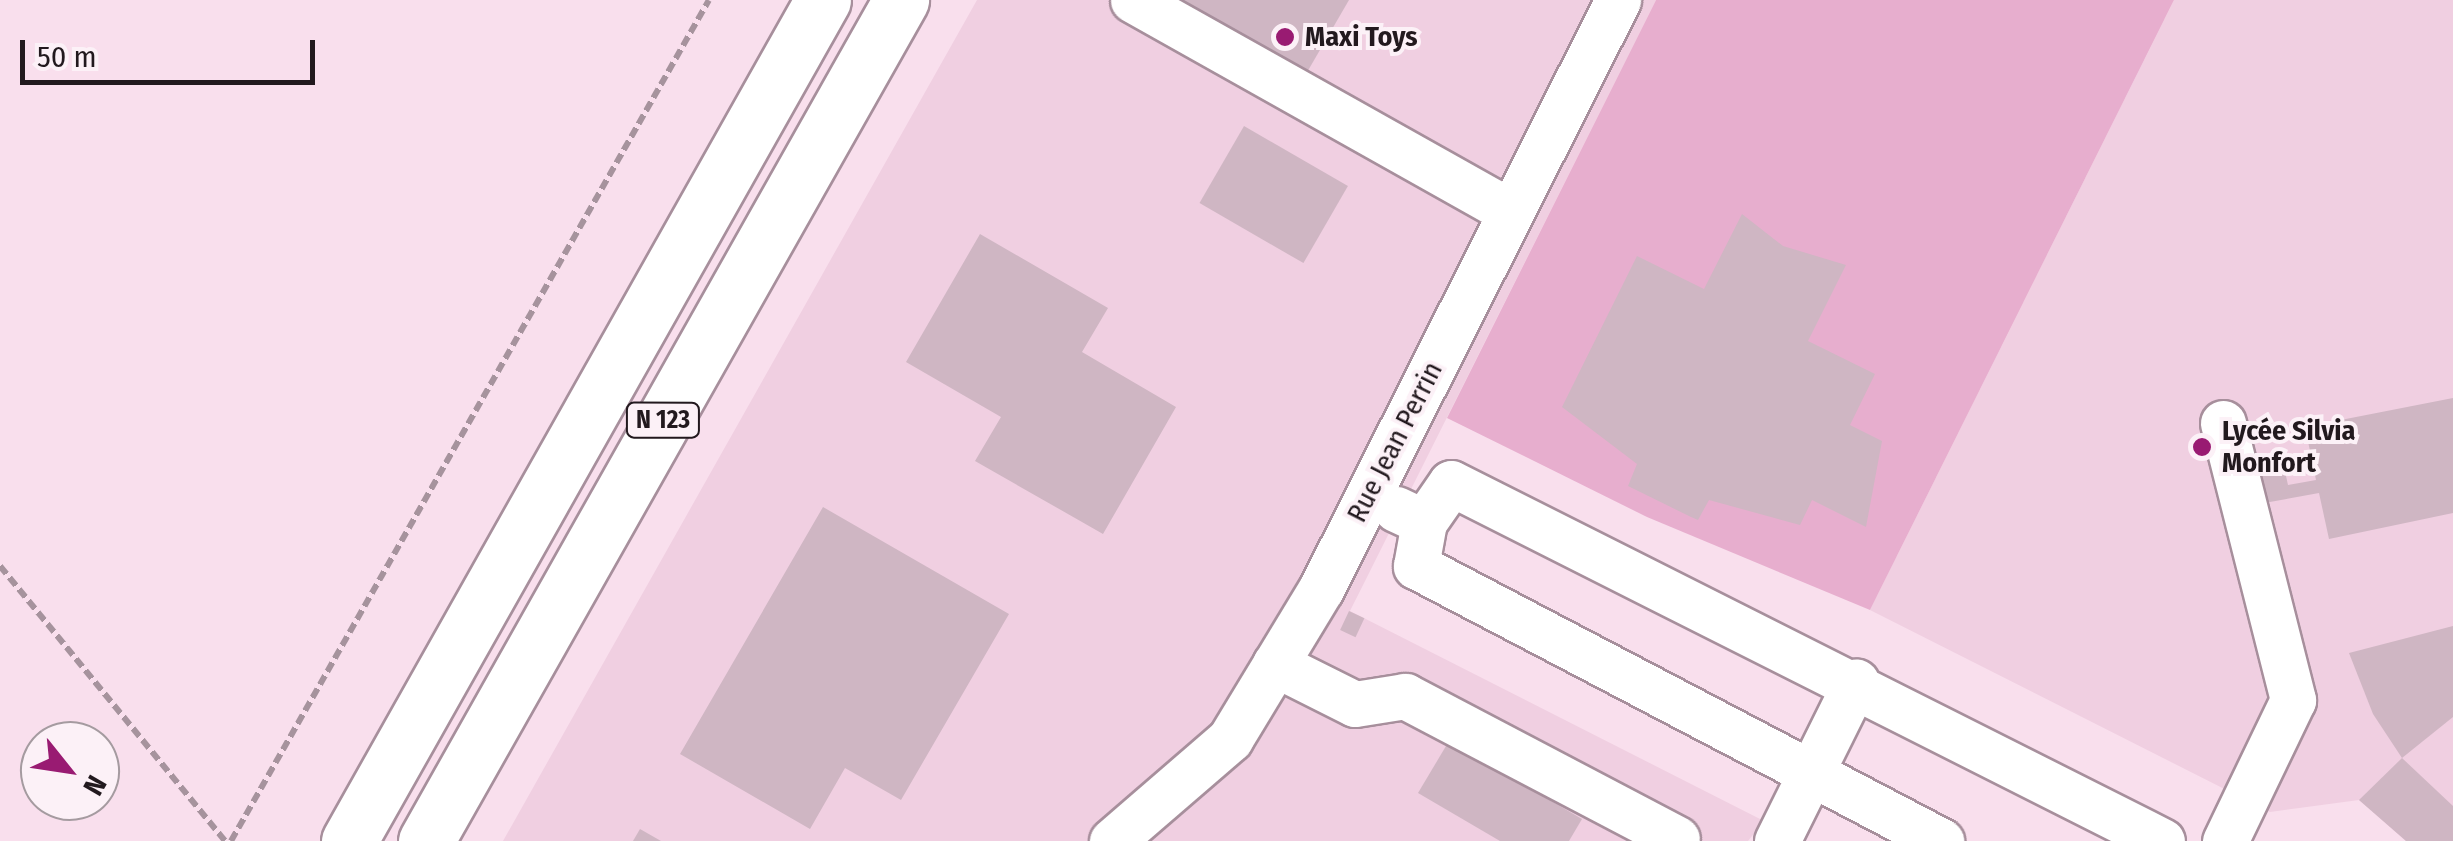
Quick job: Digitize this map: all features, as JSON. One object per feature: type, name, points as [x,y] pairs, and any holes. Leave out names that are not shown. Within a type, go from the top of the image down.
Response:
[{"type":"main road","name":"N 123","points":[[349,841],[822,0]]},
{"type":"main road","name":"N 123","points":[[426,841],[901,0]]},
{"type":"street","points":[[1132,0],[1511,212]]},
{"type":"street","name":"Rue Jean Perrin","points":[[1112,841],[1230,739],[1368,496],[1618,0]]},
{"type":"street","points":[[2223,423],[2294,700],[2224,841]]},
{"type":"street","points":[[1941,841],[1416,566],[1424,522],[1451,483],[1856,682],[2162,841]]},
{"type":"street","points":[[1368,496],[1424,522]]},
{"type":"street","points":[[1275,664],[1355,704],[1405,696],[1677,839]]},
{"type":"street","points":[[1777,841],[1856,682]]},
{"type":"path","points":[[0,566],[228,841],[709,0]]},
{"type":"shaded area","points":[[977,0],[1656,0],[1350,611],[1764,821],[1748,841],[503,841]]},
{"type":"shaded area","points":[[1656,0],[2174,0],[1870,610],[1647,517],[1447,418]]},
{"type":"shaded area","name":"Lycée Silvia Monfort","points":[[2174,0],[2453,0],[2453,841],[2406,841],[2359,800],[2270,812],[1870,610]]},
{"type":"building","name":"Maxi Toys","points":[[1179,0],[1349,0],[1306,74]]},
{"type":"building","points":[[1244,126],[1348,186],[1303,263],[1200,203]]},
{"type":"building","points":[[1742,214],[1783,246],[1846,265],[1808,341],[1875,374],[1850,425],[1882,441],[1866,527],[1812,500],[1800,525],[1709,500],[1698,520],[1628,486],[1637,464],[1562,407],[1637,256],[1704,289]]},
{"type":"building","points":[[980,234],[1108,308],[1082,352],[1176,407],[1103,534],[975,461],[1001,417],[906,362]]},
{"type":"building","points":[[2453,398],[2453,513],[2329,539],[2319,493],[2253,505],[2245,465],[2282,458],[2288,485],[2316,480],[2305,427]]},
{"type":"building","points":[[823,507],[1009,614],[901,800],[845,768],[810,829],[680,754]]},
{"type":"building","points":[[1349,611],[1364,618],[1356,637],[1340,630]]},
{"type":"building","points":[[2453,626],[2453,717],[2402,758],[2373,714],[2349,653]]},
{"type":"building","points":[[1449,741],[1582,819],[1569,841],[1500,841],[1418,793]]},
{"type":"building","points":[[2402,758],[2453,806],[2453,841],[2406,841],[2359,800]]},
{"type":"building","points":[[640,829],[661,841],[633,841]]},
{"type":"place","name":"Maxi Toys","points":[[1285,37]]},
{"type":"place","name":"Lycée Silvia Monfort","points":[[2202,447]]}]
